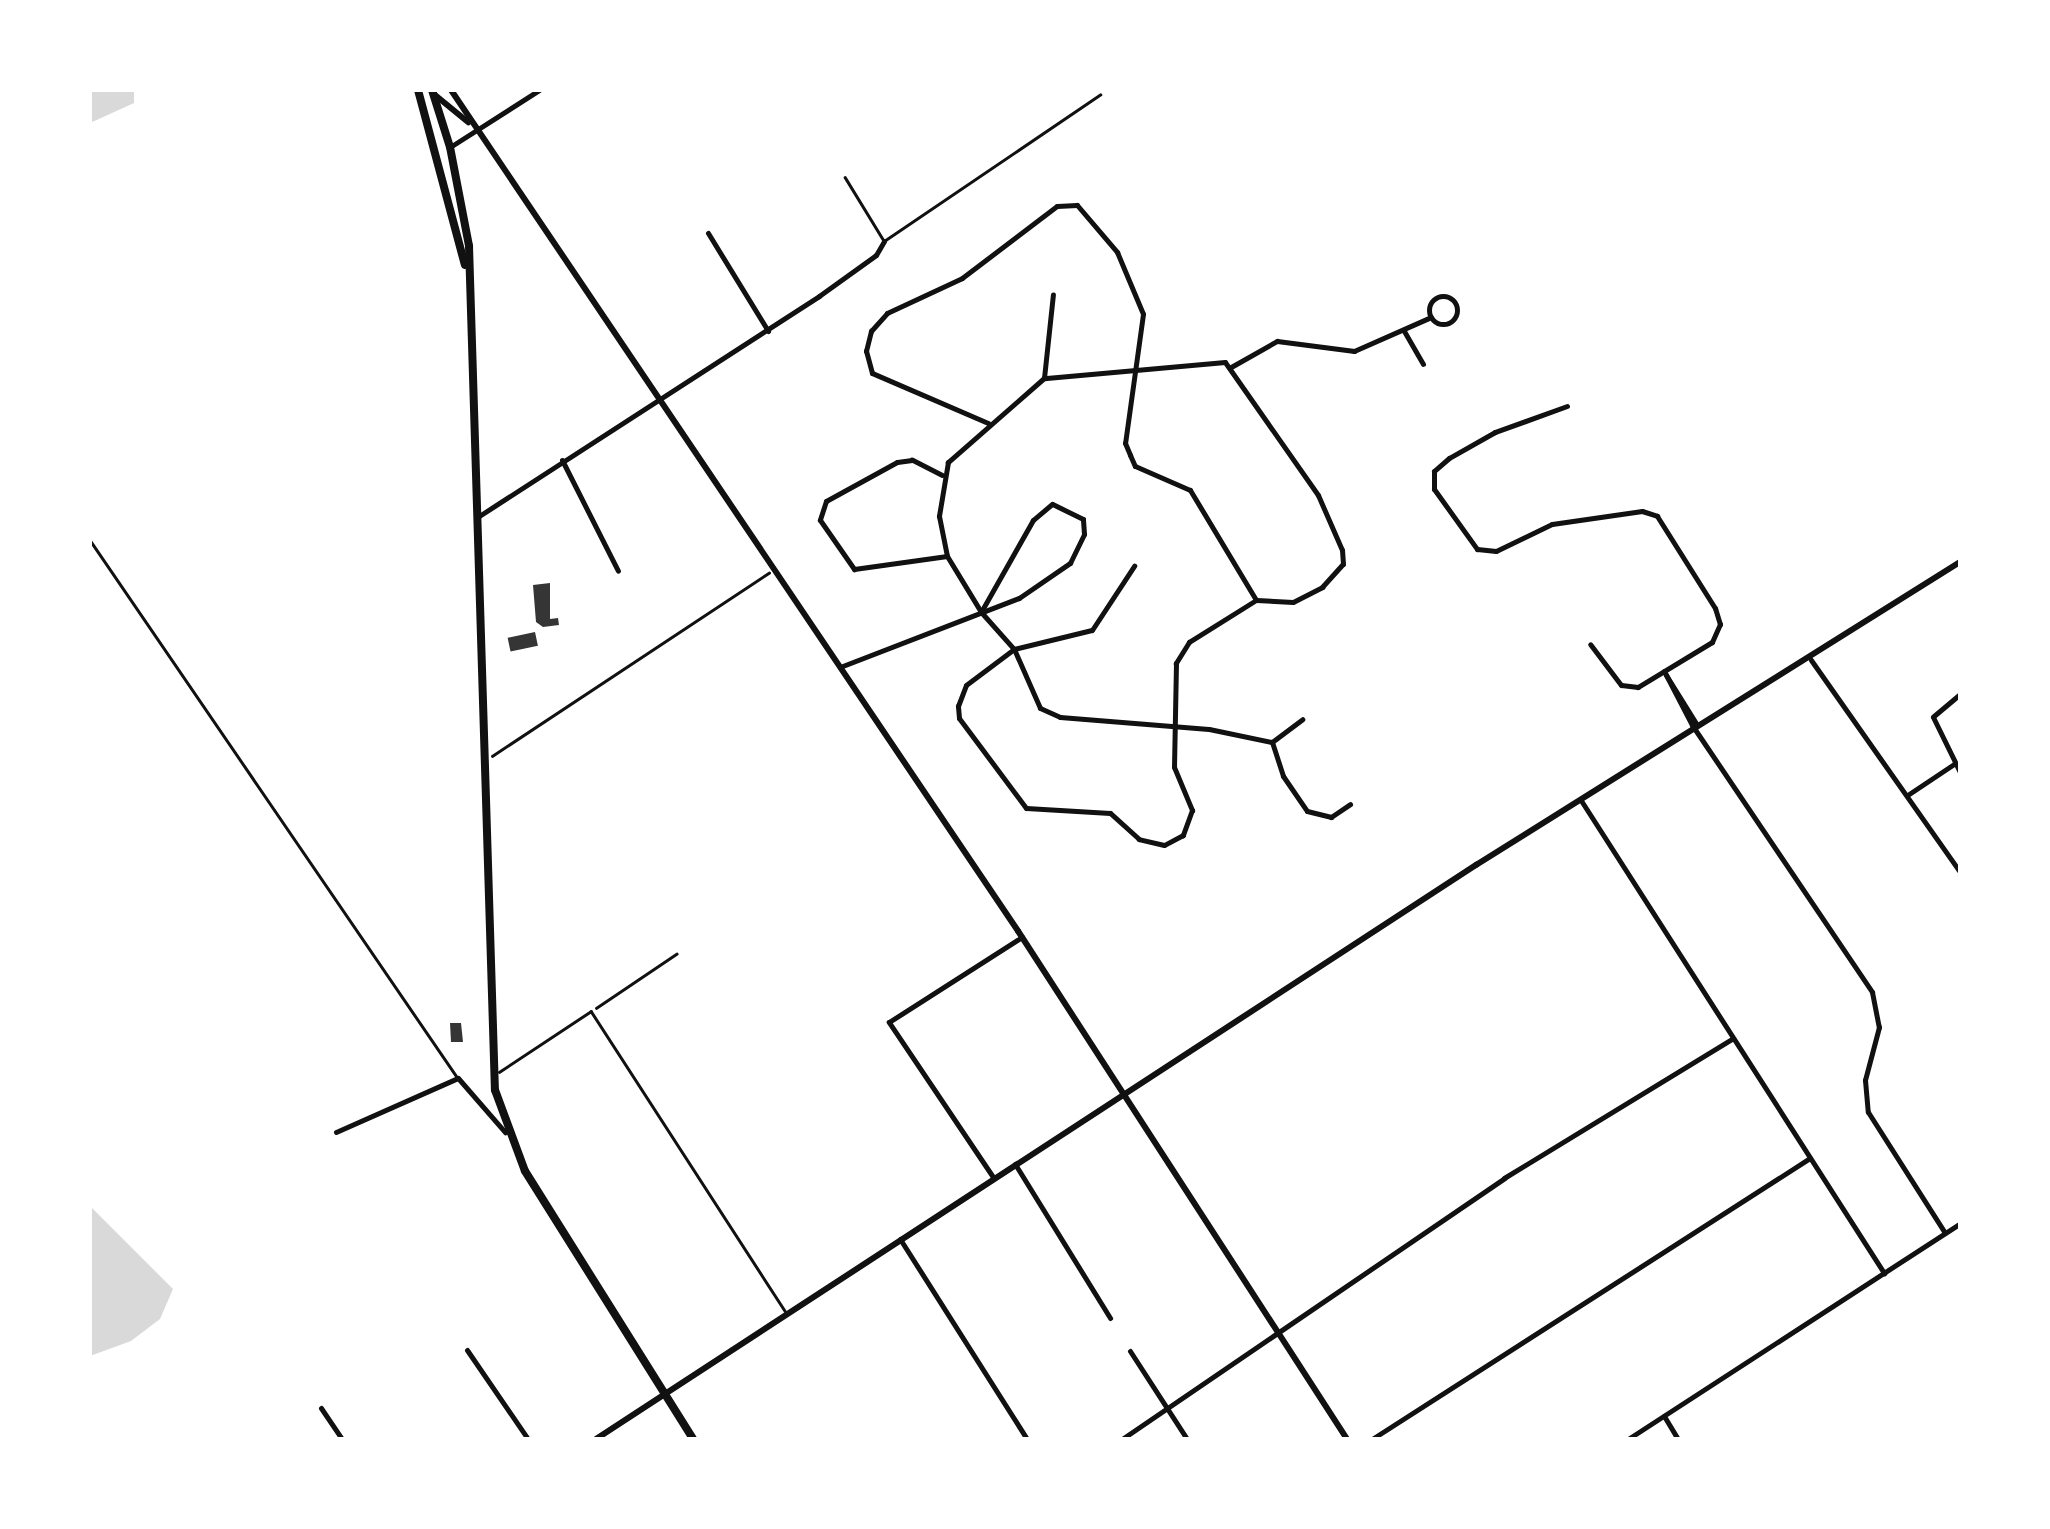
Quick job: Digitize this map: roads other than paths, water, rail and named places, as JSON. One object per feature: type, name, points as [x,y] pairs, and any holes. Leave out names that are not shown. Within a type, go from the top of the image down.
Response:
[{"type":"main road","points":[[418,90],[442,163],[468,274]]},
{"type":"main road","points":[[432,91],[450,147],[468,274],[493,1076],[506,1132],[694,1439]]},
{"type":"main road","points":[[442,163],[450,147]]},
{"type":"street","points":[[451,90],[1022,937],[1347,1439]]},
{"type":"street","points":[[450,147],[539,90]]},
{"type":"street","points":[[432,91],[476,130]]},
{"type":"street","points":[[988,422],[872,373],[866,351],[871,331],[887,313],[962,278],[1057,206],[1077,205],[1092,216],[1132,279],[1143,314],[1139,371],[1126,442],[1135,466],[1190,490],[1256,600]]},
{"type":"street","points":[[708,232],[768,330]]},
{"type":"street","points":[[476,518],[658,396],[768,330],[876,255],[884,240]]},
{"type":"street","points":[[1044,378],[1053,294]]},
{"type":"street","points":[[1231,368],[1277,341],[1354,351],[1431,317],[1449,323],[1455,304],[1436,299],[1431,317]]},
{"type":"street","points":[[1404,331],[1423,364]]},
{"type":"street","points":[[1134,566],[1092,630],[1014,649],[966,684],[958,706],[960,718],[1026,808],[1110,813],[1139,840],[1174,842],[1190,824],[1192,810],[1174,767],[1175,731],[1176,662],[1189,642],[1256,600],[1293,602],[1322,586],[1343,564],[1342,550],[1318,496],[1231,368],[1206,360],[1139,371],[1044,378],[988,422],[948,462],[939,516],[948,556],[981,612],[1014,649],[1040,708],[1060,718],[1175,731],[1208,729],[1272,742],[1302,719]]},
{"type":"street","points":[[1567,406],[1495,432],[1449,458],[1434,470],[1434,489],[1477,549],[1496,551],[1552,524],[1642,511],[1657,516],[1720,624],[1712,642],[1638,687],[1622,685],[1590,644]]},
{"type":"street","points":[[562,460],[618,572]]},
{"type":"street","points":[[943,476],[912,460],[896,462],[826,500],[820,520],[854,569],[948,556]]},
{"type":"street","points":[[840,667],[1020,598],[1070,563],[1084,534],[1083,519],[1052,504],[1033,520],[981,612]]},
{"type":"street","points":[[596,1439],[993,1177],[1960,562]]},
{"type":"street","points":[[1811,660],[1909,794],[1960,872]]},
{"type":"street","points":[[1665,673],[1872,992],[1879,1028],[1865,1080],[1868,1112],[1945,1233]]},
{"type":"street","points":[[1960,694],[1933,717],[1960,772]]},
{"type":"street","points":[[1272,742],[1282,776],[1307,811],[1331,817],[1350,804]]},
{"type":"street","points":[[1909,794],[1954,764]]},
{"type":"street","points":[[1582,802],[1884,1273]]},
{"type":"street","points":[[993,1177],[888,1022],[1022,937]]},
{"type":"street","points":[[1122,1439],[1504,1178],[1733,1038]]},
{"type":"street","points":[[336,1132],[458,1078],[506,1132]]},
{"type":"street","points":[[1372,1439],[1810,1158]]},
{"type":"street","points":[[1015,1164],[1110,1318]]},
{"type":"street","points":[[1628,1439],[1960,1223]]},
{"type":"street","points":[[899,1238],[1027,1439]]},
{"type":"street","points":[[468,1350],[528,1439]]},
{"type":"street","points":[[1130,1351],[1187,1439]]},
{"type":"street","points":[[321,1408],[342,1439]]},
{"type":"street","points":[[1664,1416],[1678,1439]]},
{"type":"lane","points":[[845,177],[884,240],[1100,95]]},
{"type":"lane","points":[[90,540],[458,1078]]},
{"type":"lane","points":[[493,1076],[591,1012],[786,1312]]}]
